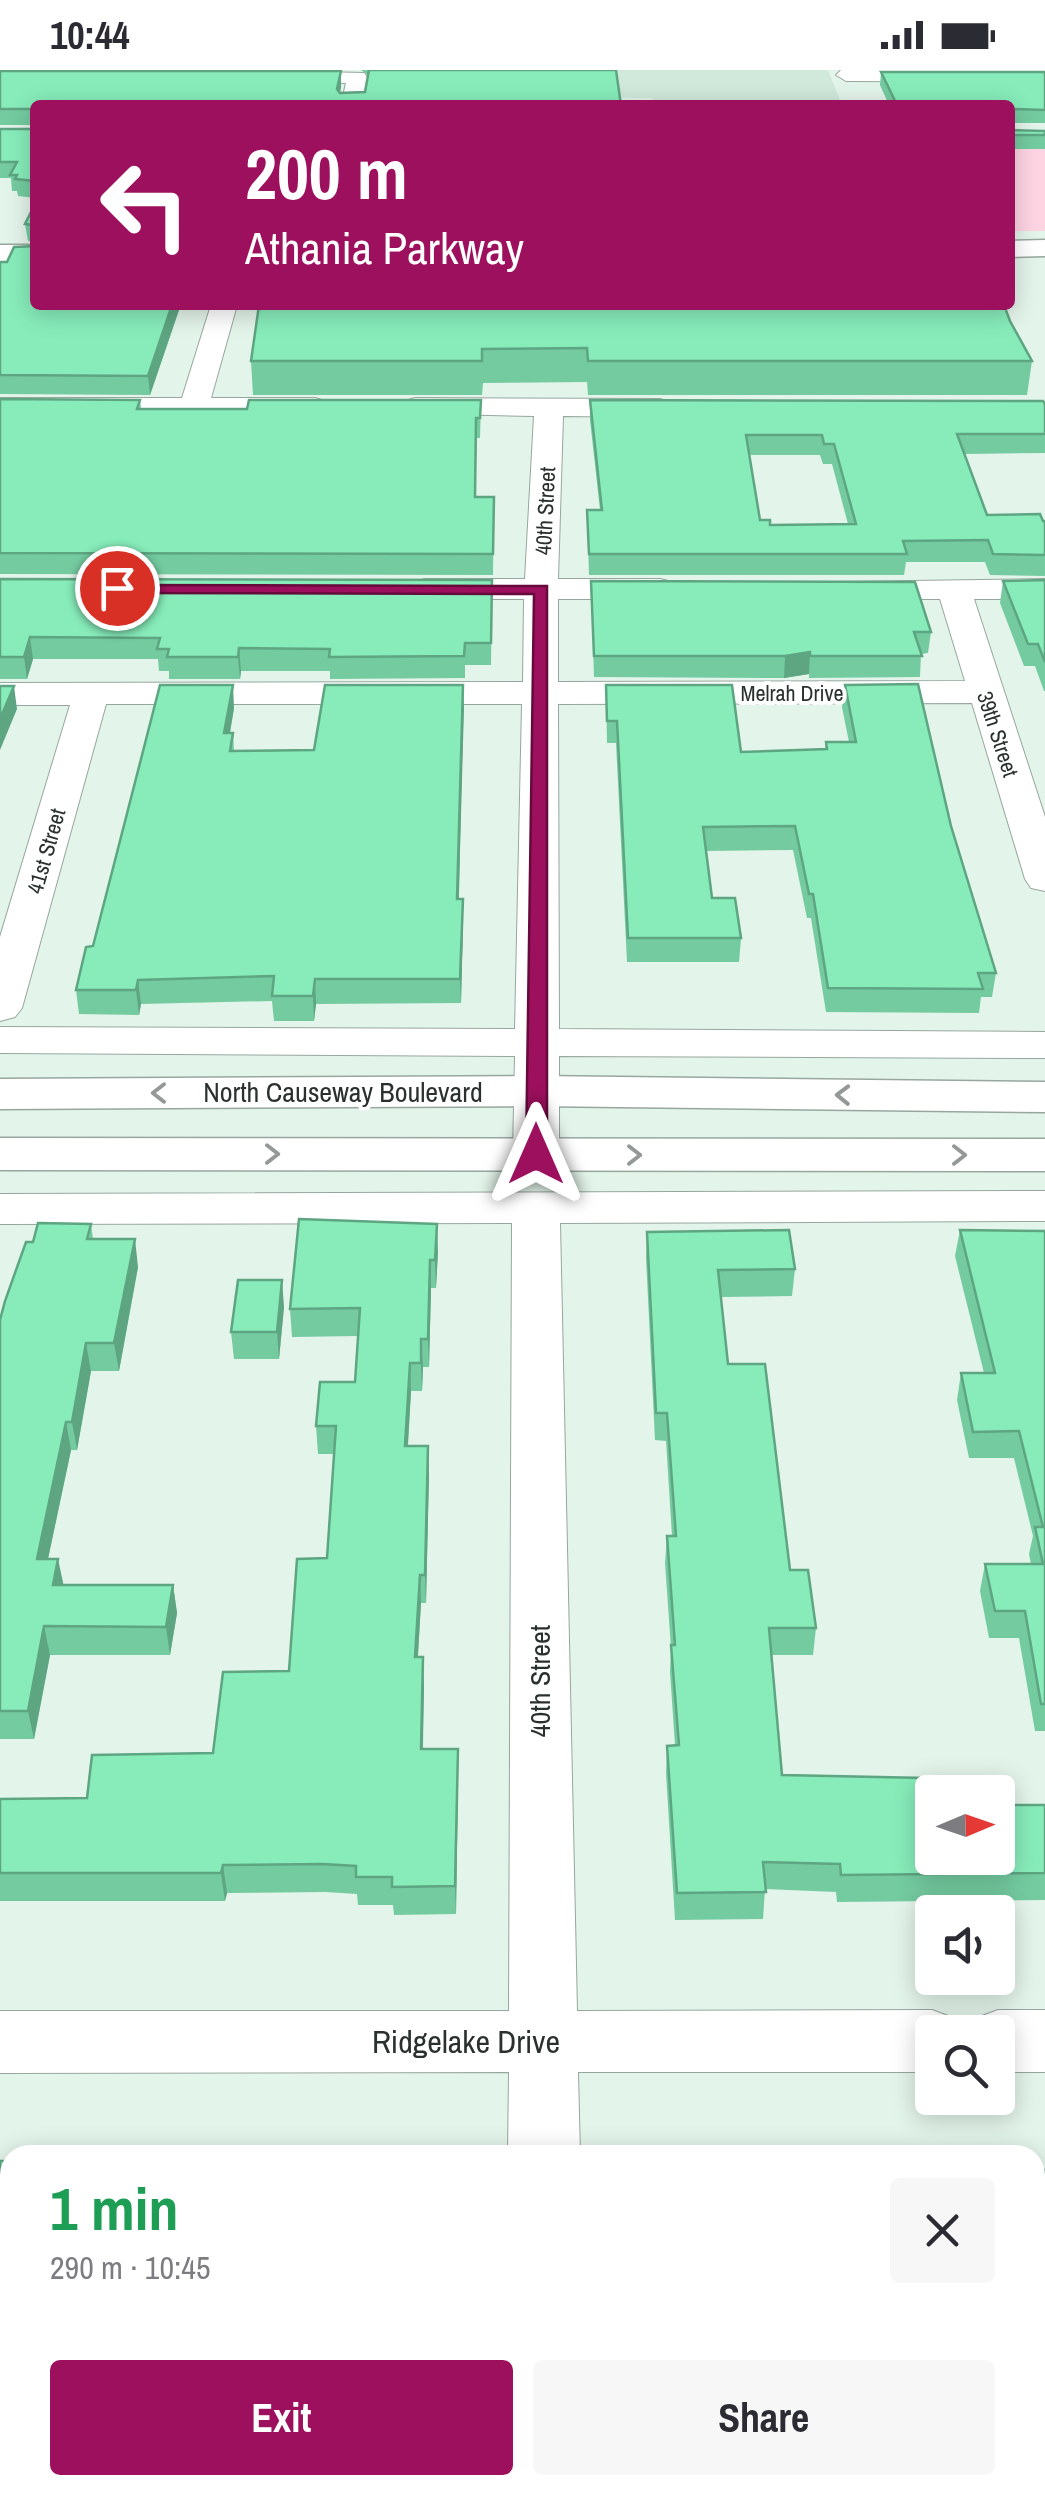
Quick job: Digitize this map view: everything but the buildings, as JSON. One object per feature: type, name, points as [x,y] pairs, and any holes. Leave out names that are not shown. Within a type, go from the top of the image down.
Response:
[{"type":"main road","points":[[1015,252],[1045,248]]},
{"type":"main road","points":[[0,253],[30,253]]},
{"type":"main road","points":[[1015,254],[1045,257]]},
{"type":"main road","name":"North Causeway Boulevard","points":[[0,1094],[537,1091],[1045,1097]]},
{"type":"main road","points":[[0,1154],[536,1180],[1045,1155]]},
{"type":"street","points":[[847,78],[1045,76]]},
{"type":"street","points":[[258,77],[357,77],[353,100]]},
{"type":"street","points":[[194,407],[223,310]]},
{"type":"street","points":[[0,407],[352,407]]},
{"type":"street","points":[[392,407],[693,408]]},
{"type":"street","name":"40th Street","points":[[544,2145],[536,1180],[541,590],[549,408]]},
{"type":"street","points":[[388,589],[698,589]]},
{"type":"street","points":[[816,589],[1045,589]]},
{"type":"street","name":"39th Street","points":[[954,589],[1045,879]]},
{"type":"street","name":"Melrah Drive","points":[[0,694],[985,692]]},
{"type":"street","name":"41st Street","points":[[0,1008],[91,695]]},
{"type":"street","name":"North Causeway Boulevard","points":[[0,1040],[1045,1045]]},
{"type":"street","points":[[0,1210],[536,1180],[1045,1206]]},
{"type":"street","name":"Ridgelake Drive","points":[[0,2042],[915,2041]]},
{"type":"street","points":[[1015,2041],[1045,2041]]},
{"type":"shaded area","points":[[464,70],[828,70],[840,100],[654,100],[526,97]]},
{"type":"shaded area","points":[[1015,148],[1045,148],[1045,231],[1015,231]]},
{"type":"route","points":[[117,588],[541,590],[536,1154]]}]
